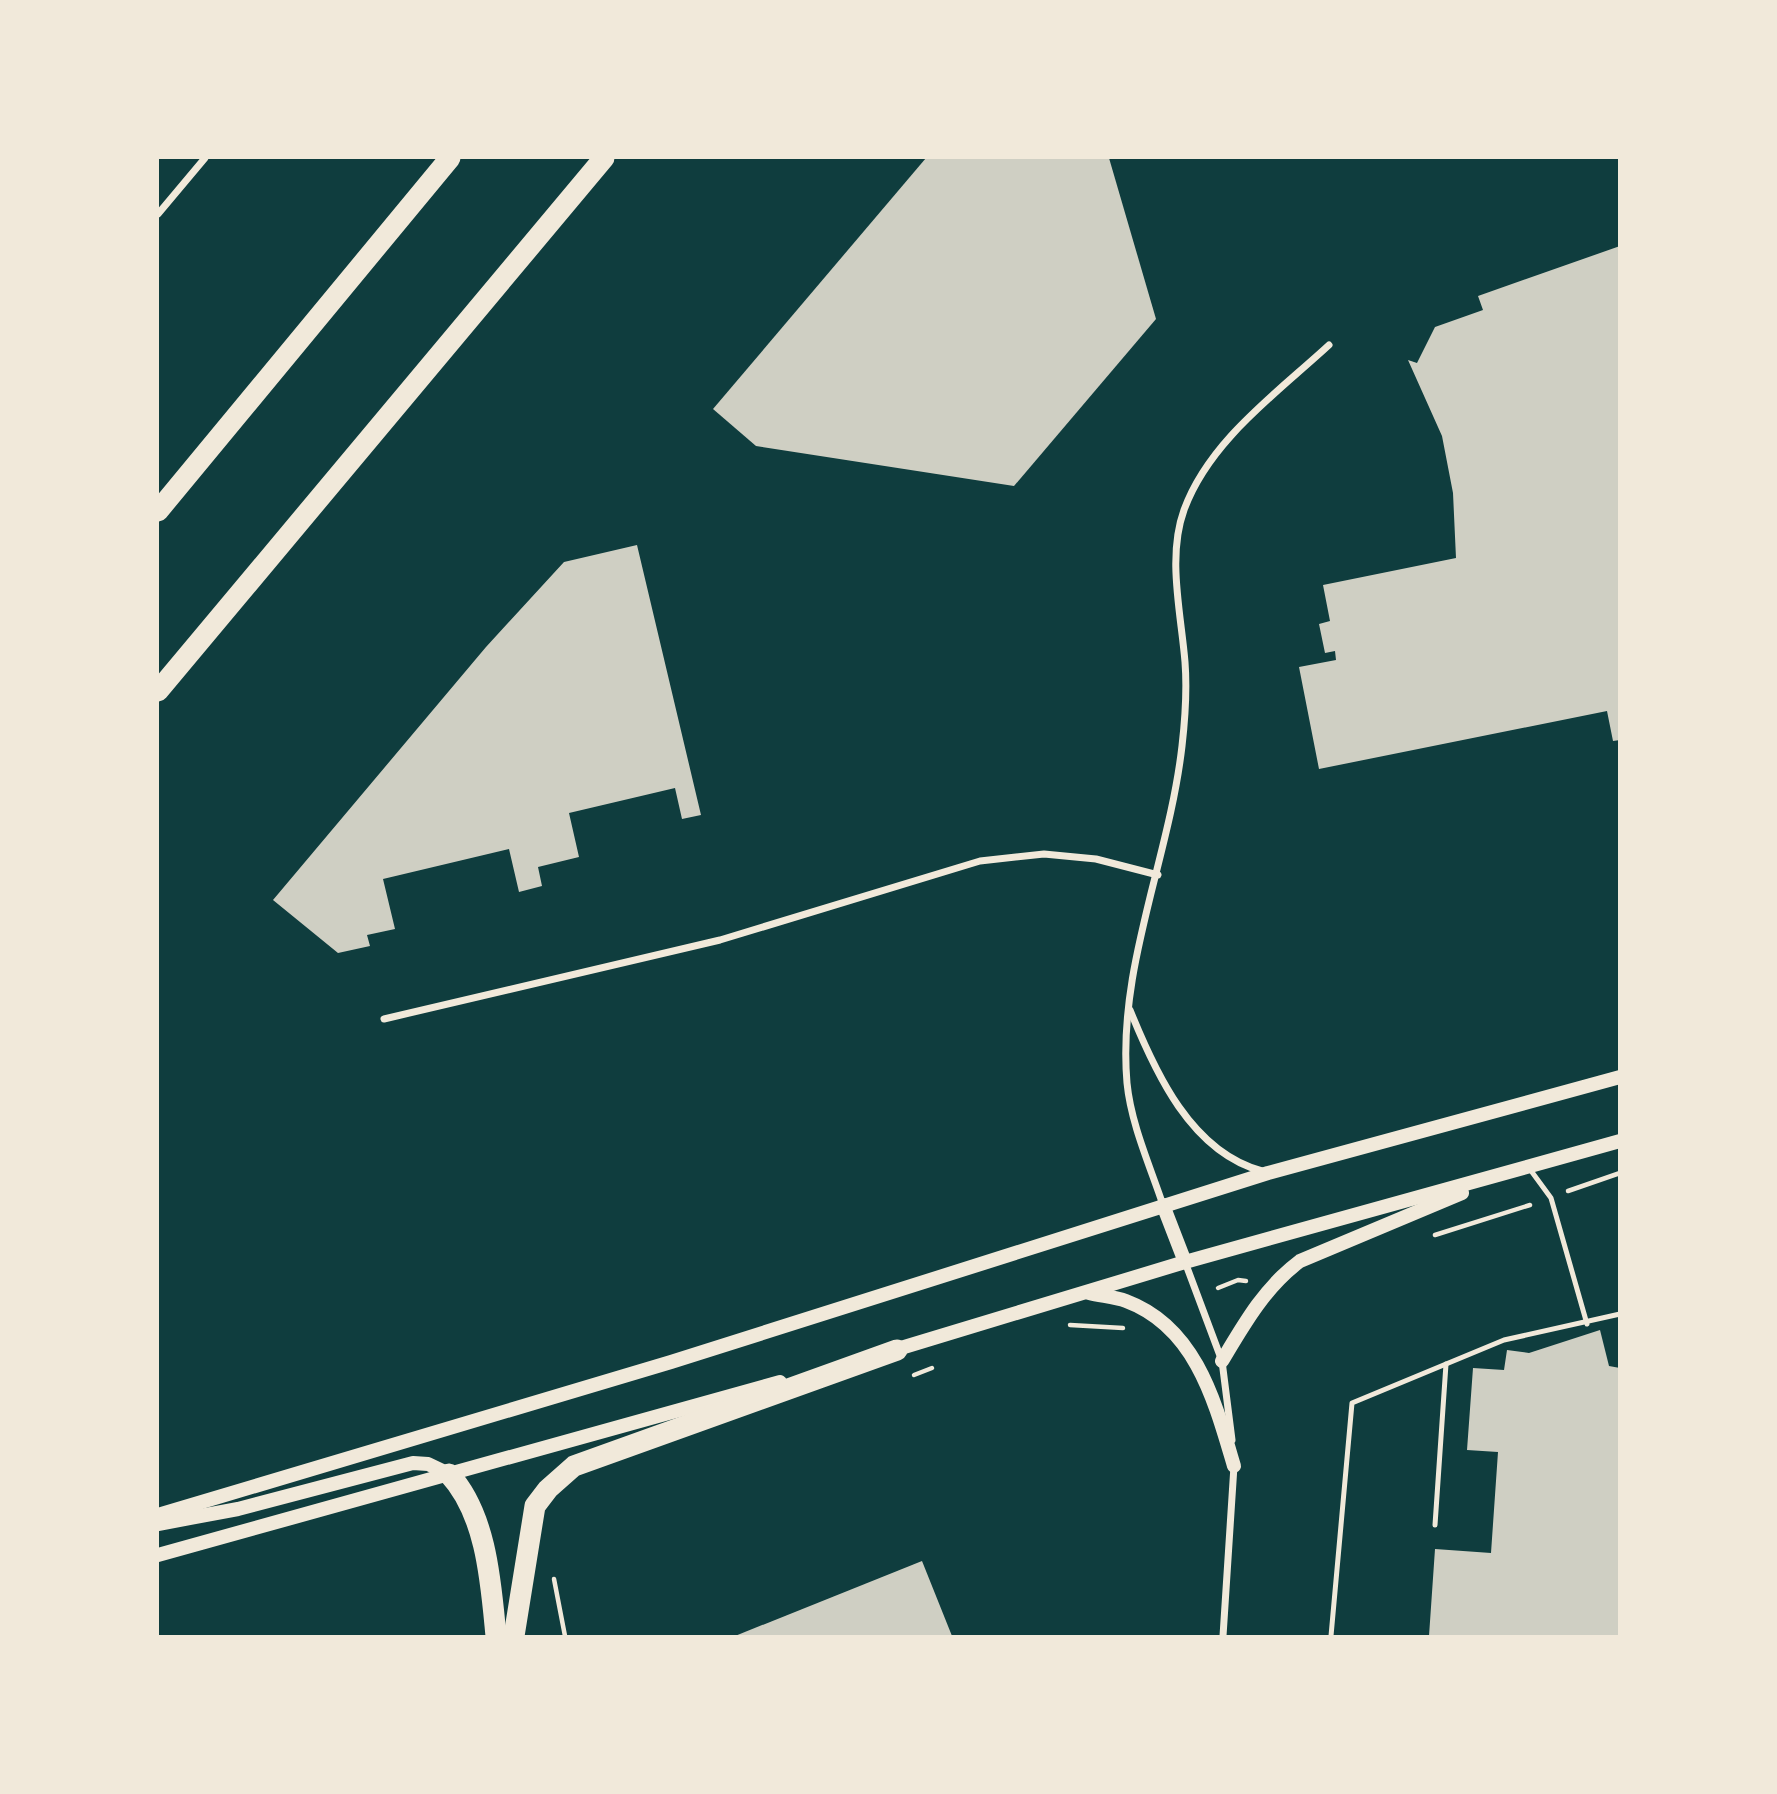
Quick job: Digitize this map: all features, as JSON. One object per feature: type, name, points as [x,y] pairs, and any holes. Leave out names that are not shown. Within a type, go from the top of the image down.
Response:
[{"type":"highway","points":[[158,511],[450,158]]},
{"type":"highway","points":[[158,691],[604,158]]},
{"type":"highway","points":[[514,1636],[536,1506],[548,1489],[574,1466],[897,1350]]},
{"type":"highway","points":[[449,1474],[468,1503],[481,1540],[492,1591],[496,1636]]},
{"type":"main road","points":[[158,1515],[671,1362],[1268,1173],[1619,1077]]},
{"type":"main road","points":[[158,1555],[897,1350],[1185,1262],[1619,1141]]},
{"type":"main road","points":[[1222,1361],[1266,1294],[1282,1275],[1300,1261],[1528,1166]]},
{"type":"main road","points":[[1163,1205],[1185,1262]]},
{"type":"main road","points":[[1085,1292],[1126,1301],[1152,1314],[1186,1347],[1205,1376],[1234,1466]]},
{"type":"main road","points":[[158,1524],[238,1509],[413,1463],[428,1464],[449,1474]]},
{"type":"street","points":[[158,214],[205,158]]},
{"type":"street","points":[[1163,1205],[1128,1087],[1125,1044],[1134,958],[1158,875],[1182,746],[1185,666],[1176,542],[1184,511],[1201,473],[1223,445],[1329,345]]},
{"type":"street","points":[[384,1019],[720,940],[980,861],[1044,854],[1096,859],[1158,875]]},
{"type":"street","points":[[1130,1010],[1153,1069],[1175,1103],[1200,1132],[1234,1160],[1268,1173]]},
{"type":"street","points":[[1185,1262],[1222,1361],[1234,1466],[1223,1636]]},
{"type":"lane","points":[[1528,1166],[1551,1198],[1587,1324]]},
{"type":"lane","points":[[1331,1636],[1352,1403],[1504,1340],[1587,1324],[1619,1314]]},
{"type":"lane","points":[[1435,1525],[1446,1364]]},
{"type":"path","points":[[1426,1237],[1551,1198],[1619,1173]]},
{"type":"path","points":[[561,1615],[565,1636]]},
{"type":"building","points":[[926,158],[1109,158],[1156,319],[1014,486],[756,446],[713,409]]},
{"type":"building","points":[[1620,246],[1620,740],[1613,741],[1607,711],[1319,769],[1299,667],[1336,660],[1335,651],[1325,653],[1319,624],[1330,621],[1323,585],[1456,558],[1453,493],[1442,436],[1408,360],[1417,363],[1435,327],[1483,310],[1478,296]]},
{"type":"building","points":[[637,545],[701,815],[682,819],[675,788],[569,813],[579,857],[538,867],[542,886],[519,892],[509,849],[383,879],[395,929],[367,935],[370,946],[338,953],[273,900],[486,647],[564,562]]},
{"type":"building","points":[[1600,1330],[1609,1366],[1620,1368],[1620,1636],[1429,1636],[1435,1549],[1491,1553],[1498,1452],[1467,1450],[1473,1368],[1504,1370],[1507,1350],[1529,1353]]},
{"type":"building","points":[[922,1561],[952,1636],[735,1636]]}]
